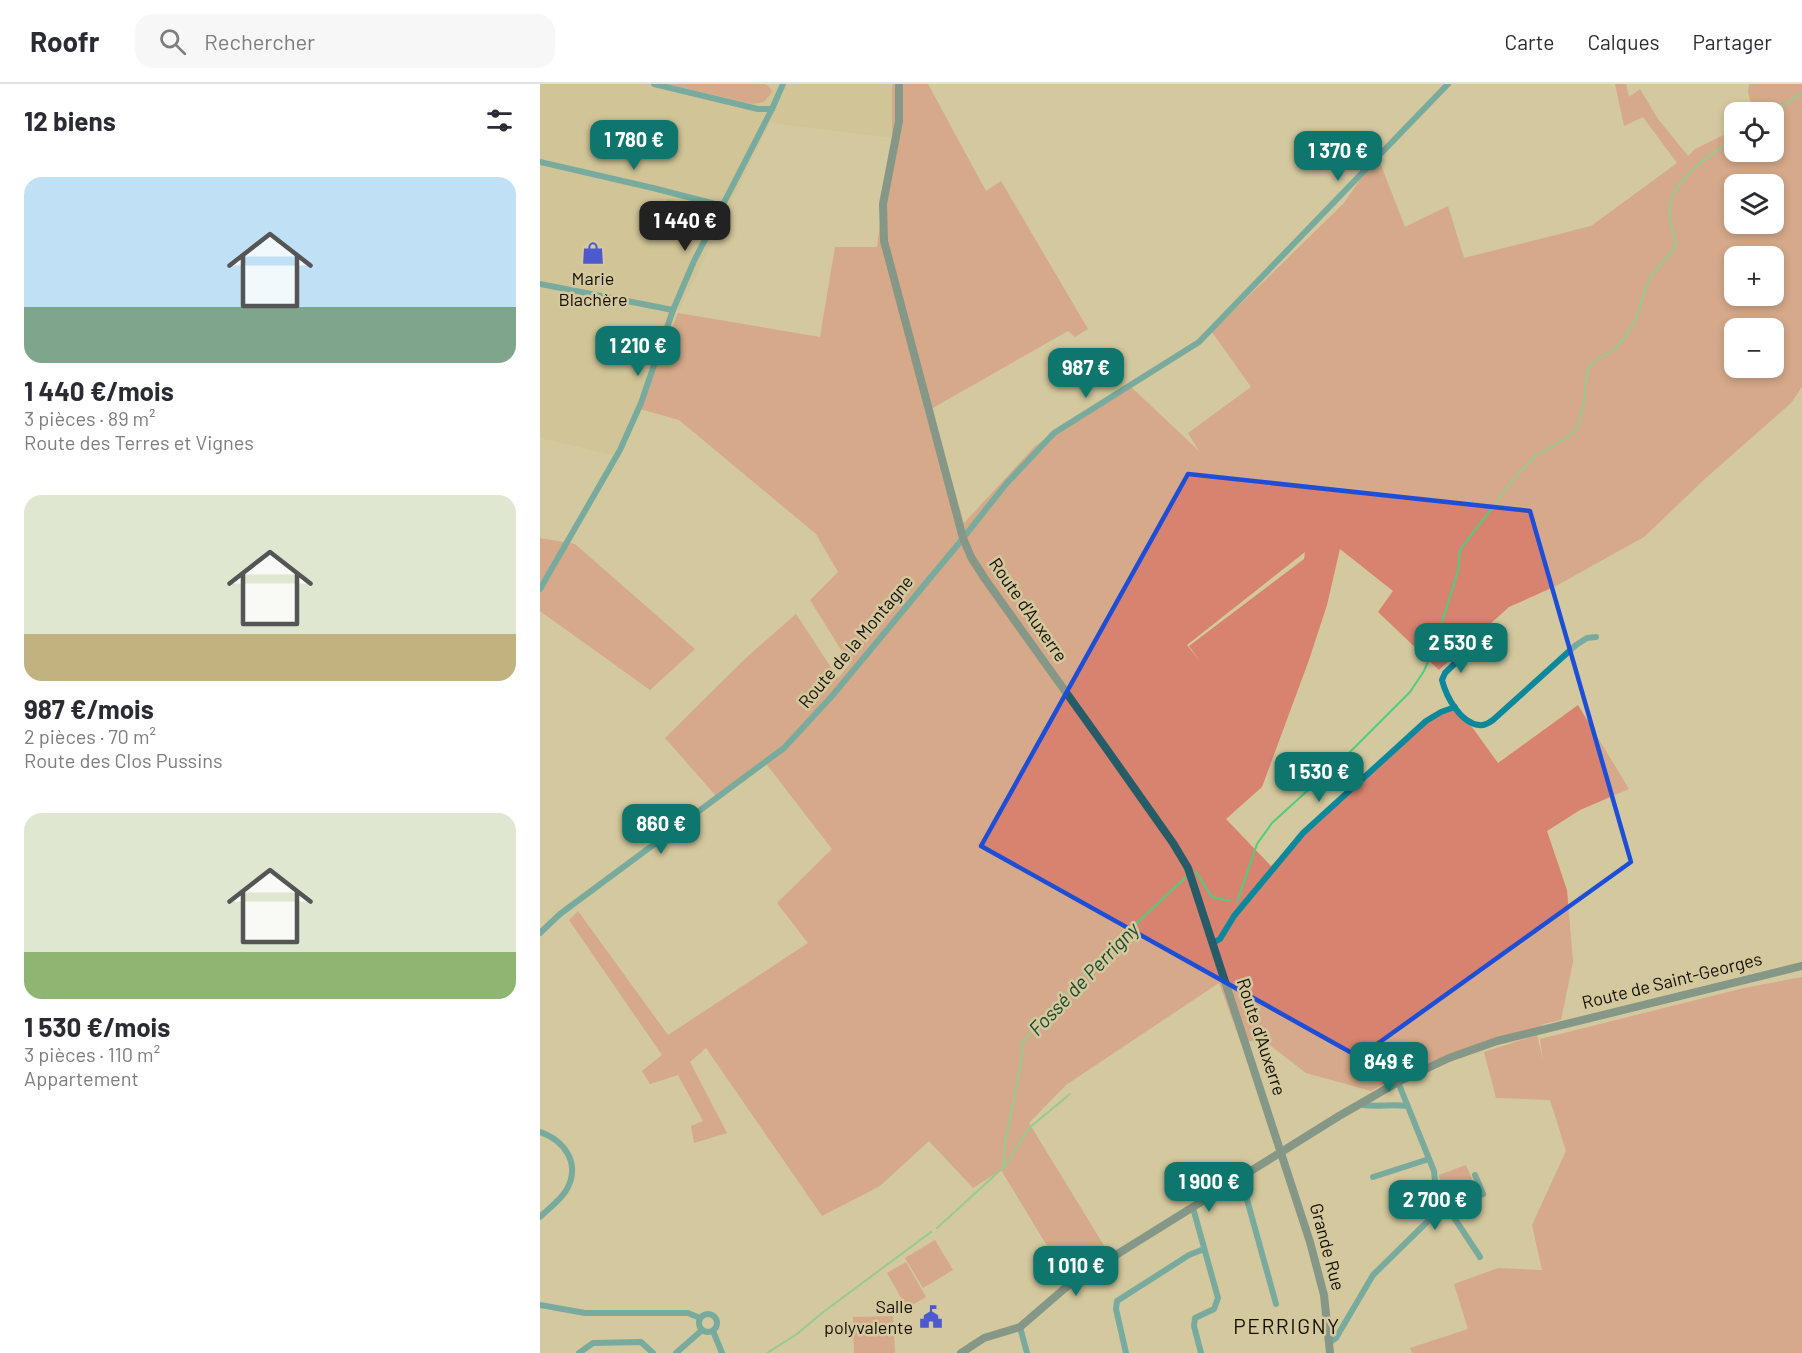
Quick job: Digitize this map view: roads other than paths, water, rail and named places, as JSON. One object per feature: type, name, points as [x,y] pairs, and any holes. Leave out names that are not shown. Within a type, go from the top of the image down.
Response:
[{"type":"street","points":[[654,84],[759,109],[772,110]]},
{"type":"street","points":[[540,589],[620,450],[646,392],[673,310],[694,261],[772,110],[783,84]]},
{"type":"street","name":"Route d'Auxerre","points":[[899,84],[899,121],[883,204],[882,228],[887,256],[963,538],[971,557],[985,579],[1179,851],[1191,874],[1282,1153]]},
{"type":"street","name":"Route de la Montagne","points":[[540,933],[560,914],[784,748],[832,696],[1006,484],[1054,433],[1200,342],[1448,84]]},
{"type":"street","points":[[540,162],[723,206]]},
{"type":"street","points":[[540,284],[673,310]]},
{"type":"street","points":[[1476,643],[1445,673],[1442,680],[1461,715],[1476,725],[1482,726],[1493,720],[1576,645],[1587,638],[1596,637]]},
{"type":"street","points":[[1213,943],[1220,939],[1234,916],[1303,833],[1426,721],[1455,707]]},
{"type":"street","name":"Route de Saint-Georges","points":[[1020,1327],[1071,1283],[1398,1082],[1497,1041],[1802,966]]},
{"type":"street","points":[[1329,1343],[1336,1338],[1373,1275],[1433,1214],[1437,1202],[1434,1171],[1398,1082]]},
{"type":"street","points":[[1361,1103],[1363,1106],[1372,1107],[1395,1104],[1407,1106]]},
{"type":"street","points":[[540,1132],[556,1138],[565,1148],[570,1159],[572,1176],[567,1189],[540,1217]]},
{"type":"street","name":"Grande Rue","points":[[1282,1153],[1322,1284],[1330,1353]]},
{"type":"street","points":[[1373,1178],[1429,1159]]},
{"type":"street","points":[[1433,1214],[1449,1210],[1483,1194],[1475,1175]]},
{"type":"street","points":[[1241,1178],[1276,1304]]},
{"type":"street","points":[[1193,1208],[1217,1303],[1214,1309],[1196,1318],[1194,1326],[1201,1353]]},
{"type":"street","points":[[1449,1210],[1480,1257]]},
{"type":"street","points":[[1126,1353],[1116,1309],[1117,1301],[1189,1255],[1204,1249]]},
{"type":"street","points":[[540,1305],[585,1312],[688,1313],[700,1318]]},
{"type":"street","points":[[707,1314],[713,1316],[717,1324],[713,1331],[707,1333],[701,1330],[698,1323],[700,1318],[707,1314]]},
{"type":"street","points":[[961,1353],[984,1338],[1020,1327],[1027,1353]]},
{"type":"street","points":[[676,1353],[701,1330]]},
{"type":"street","points":[[713,1331],[722,1353]]},
{"type":"street","points":[[579,1353],[593,1343],[641,1342],[653,1353]]},
{"type":"waterway","name":"Fossé de Perrigny","points":[[1784,105],[1802,93]]},
{"type":"waterway","name":"Fossé de Perrigny","points":[[1237,902],[1257,844],[1272,823],[1352,750],[1410,692],[1424,671],[1458,571],[1460,550],[1517,475],[1534,457],[1571,435],[1578,426],[1584,402],[1587,372],[1592,363],[1615,349],[1626,336],[1636,320],[1651,276],[1676,246],[1670,211],[1675,190],[1689,173],[1724,145]]},
{"type":"waterway","name":"Fossé de Perrigny","points":[[1196,872],[1212,897],[1230,901]]},
{"type":"waterway","name":"Fossé de Perrigny","points":[[1003,1168],[1005,1143],[1023,1042],[1109,949],[1186,877]]},
{"type":"waterway","name":"Fossé de Perrigny","points":[[937,1228],[1005,1166],[1029,1128],[1070,1094]]},
{"type":"waterway","name":"Fossé de Perrigny","points":[[767,1353],[797,1334],[931,1232]]},
{"type":"place","name":"Marie Blachère","points":[[593,253]]},
{"type":"place","name":"Salle polyvalente","points":[[931,1317]]},
{"type":"district","name":"PERRIGNY","points":[[1287,1327]]}]
